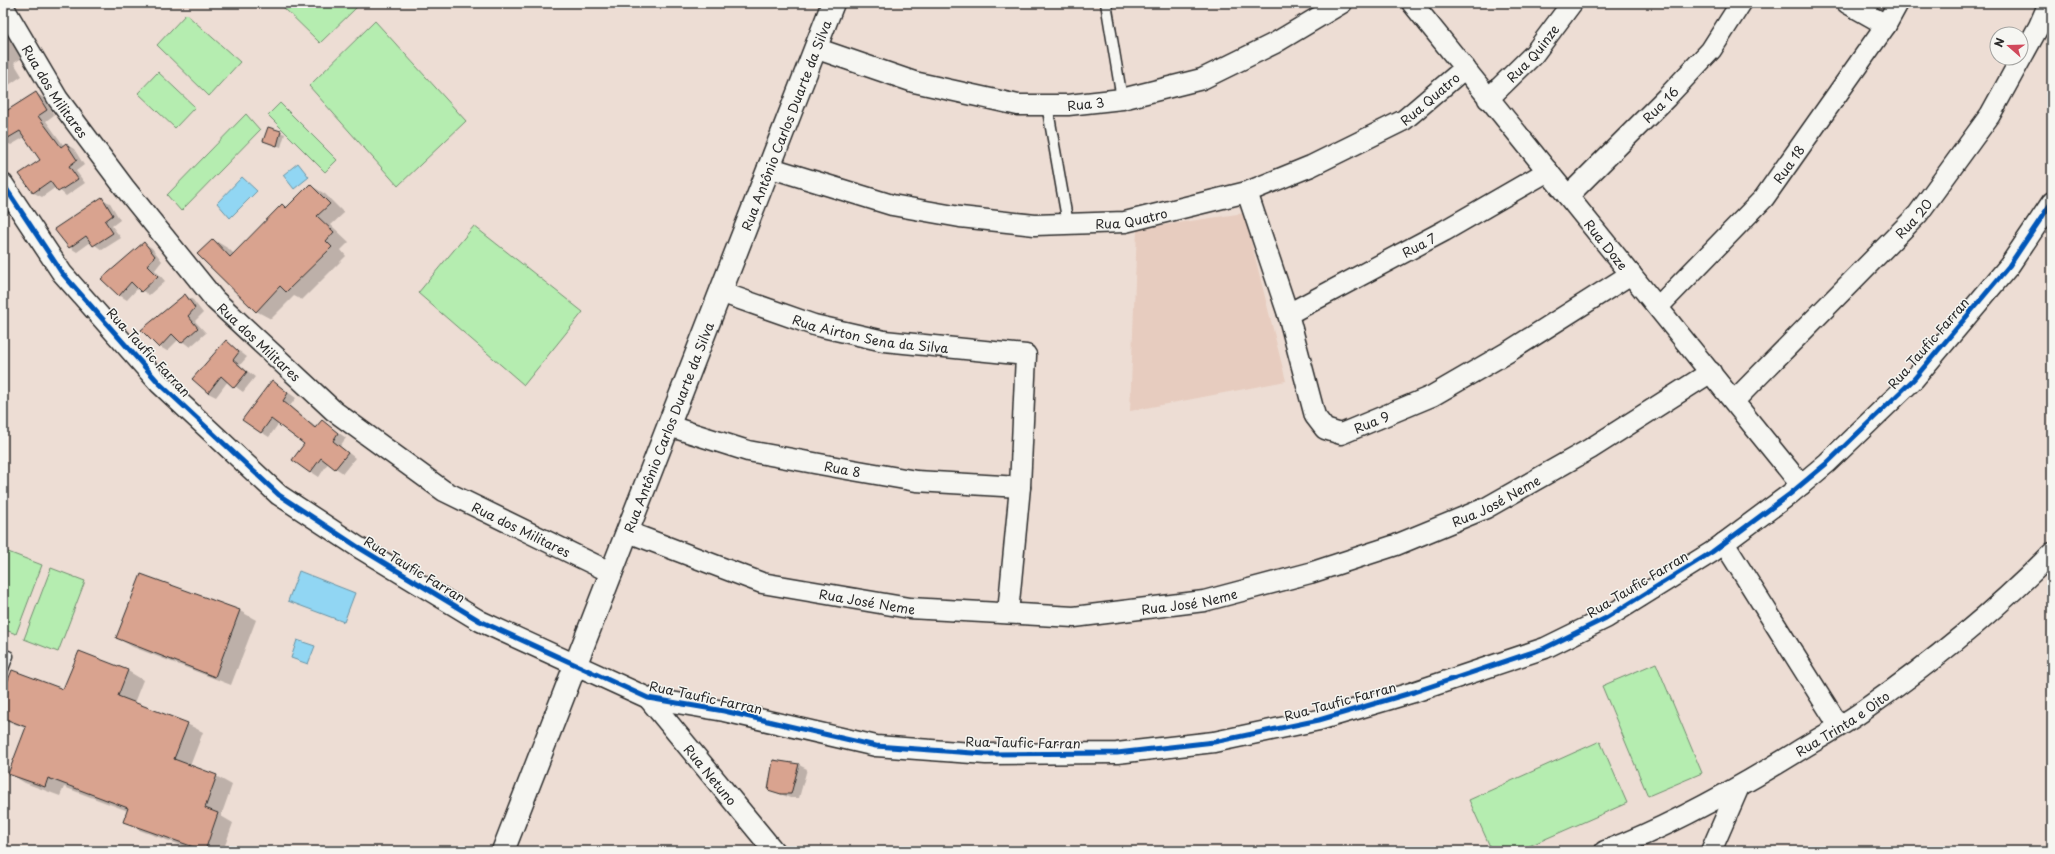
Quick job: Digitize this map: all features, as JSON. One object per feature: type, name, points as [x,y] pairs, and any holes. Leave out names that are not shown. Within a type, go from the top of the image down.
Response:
[{"type":"street","name":"Rua Antônio Carlos Duarte da Silva","points":[[503,851],[833,3]]},
{"type":"street","name":"Rua 3","points":[[815,48],[914,82],[1018,105],[1068,105],[1122,99],[1202,79],[1275,43],[1342,3]]},
{"type":"street","name":"Rua Doze","points":[[1412,3],[1801,485]]},
{"type":"street","name":"Rua Quinze","points":[[1488,99],[1534,54],[1572,3]]},
{"type":"street","name":"Rua 16","points":[[1568,196],[1668,97],[1712,50],[1741,3]]},
{"type":"street","points":[[1847,3],[1886,25]]},
{"type":"street","name":"Rua 18","points":[[1658,307],[1764,198],[1886,25],[1898,3]]},
{"type":"street","name":"Rua 20","points":[[1734,401],[1918,214],[1990,115],[2040,26],[2049,3]]},
{"type":"street","name":"Rua dos Militares","points":[[3,6],[58,99],[124,187],[215,300],[334,410],[444,490],[612,573]]},
{"type":"street","name":"Rua Quatro","points":[[768,167],[892,205],[960,217],[1035,225],[1125,222],[1247,192],[1311,166],[1404,120],[1465,68]]},
{"type":"street","name":"Rua 7","points":[[1288,314],[1411,250],[1548,172]]},
{"type":"street","name":"Rua Taufic Farran","points":[[3,184],[62,273],[159,383],[278,494],[358,547],[480,621],[576,663],[648,698],[724,711],[876,746],[986,754],[1117,753],[1214,742],[1319,720],[1414,692],[1545,648],[1606,618],[1724,543],[1801,485],[1827,463],[1914,379],[2009,266],[2052,202]]},
{"type":"street","name":"Rua 9","points":[[1247,192],[1288,314],[1315,416],[1325,428],[1341,434],[1432,396],[1508,352],[1631,274]]},
{"type":"street","name":"Rua Airton Sena da Silva","points":[[720,292],[814,325],[884,341],[1026,355],[1020,487]]},
{"type":"street","name":"Rua José Neme","points":[[628,532],[762,583],[909,608],[1074,617],[1204,601],[1310,574],[1396,545],[1486,508],[1590,449],[1711,372]]},
{"type":"street","name":"Rua 8","points":[[668,426],[748,451],[916,481],[1020,487]]},
{"type":"street","points":[[1008,613],[1020,487]]},
{"type":"street","points":[[1724,543],[1839,726]]},
{"type":"street","name":"Rua Trinta e Oito","points":[[1605,851],[1628,842],[1738,789],[1867,709],[1945,648],[2026,580],[2052,553]]},
{"type":"street","name":"Rua Netuno","points":[[648,698],[774,851]]},
{"type":"street","points":[[1711,851],[1738,789]]},
{"type":"lane","points":[[1106,3],[1122,99]]},
{"type":"lane","points":[[1047,105],[1068,224]]},
{"type":"lane","points":[[3,669],[8,656]]},
{"type":"shaded area","points":[[1244,213],[1286,381],[1130,411],[1137,229]]},
{"type":"green space","points":[[279,3],[353,3],[357,7],[320,43]]},
{"type":"green space","points":[[186,14],[240,62],[209,96],[157,45]]},
{"type":"green space","points":[[375,21],[466,121],[398,186],[309,86]]},
{"type":"green space","points":[[158,72],[195,107],[175,128],[138,93]]},
{"type":"green space","points":[[280,103],[337,160],[325,172],[268,115]]},
{"type":"green space","points":[[246,114],[260,130],[181,211],[167,195]]},
{"type":"green space","points":[[474,226],[583,312],[524,385],[418,293]]},
{"type":"green space","points":[[3,550],[42,565],[16,634],[3,629]]},
{"type":"green space","points":[[51,568],[85,581],[58,652],[24,639]]},
{"type":"green space","points":[[1656,663],[1702,773],[1648,796],[1602,686]]},
{"type":"green space","points":[[1600,741],[1627,803],[1518,851],[1492,851],[1469,800]]},
{"type":"water","points":[[298,163],[309,177],[294,189],[283,175]]},
{"type":"water","points":[[242,177],[257,191],[230,218],[217,203]]},
{"type":"water","points":[[299,571],[355,593],[344,622],[288,601]]},
{"type":"water","points":[[297,640],[315,646],[308,664],[291,658]]},
{"type":"building","points":[[36,92],[47,110],[38,116],[61,147],[66,143],[77,160],[69,166],[78,179],[58,192],[50,181],[33,193],[19,174],[40,160],[20,131],[3,141],[3,113]]},
{"type":"building","points":[[268,127],[281,131],[277,146],[263,141]]},
{"type":"building","points":[[310,184],[330,204],[317,216],[334,232],[326,241],[332,247],[286,292],[280,286],[256,312],[197,254],[213,239],[230,257],[282,204],[286,208]]},
{"type":"building","points":[[102,197],[113,215],[105,221],[113,233],[93,246],[86,236],[69,248],[54,229]]},
{"type":"building","points":[[144,242],[155,256],[147,265],[158,276],[141,292],[131,282],[119,296],[101,279]]},
{"type":"building","points":[[185,294],[195,308],[188,316],[198,328],[181,343],[172,334],[159,348],[141,330]]},
{"type":"building","points":[[226,340],[239,352],[233,360],[247,372],[234,388],[221,376],[208,393],[192,379]]},
{"type":"building","points":[[272,380],[288,393],[283,401],[315,428],[322,420],[338,433],[333,441],[348,453],[335,469],[321,458],[310,473],[292,460],[304,444],[271,419],[261,433],[242,420]]},
{"type":"building","points":[[141,574],[240,610],[215,677],[116,638]]},
{"type":"building","points":[[79,651],[128,670],[118,696],[188,723],[174,759],[217,775],[205,808],[218,813],[205,851],[123,822],[128,808],[48,778],[45,787],[8,774],[26,727],[3,718],[3,693],[12,670],[63,689]]},
{"type":"building","points":[[773,760],[799,764],[791,794],[781,794],[768,790]]},
{"type":"cycle path","points":[[3,184],[62,273],[159,383],[279,495],[358,547],[480,621],[648,698],[724,711],[876,746],[986,754],[1117,753],[1214,742],[1319,720],[1414,692],[1545,648],[1606,618],[1712,552],[1790,494],[1827,463],[1914,379],[2009,266],[2052,202]]}]
